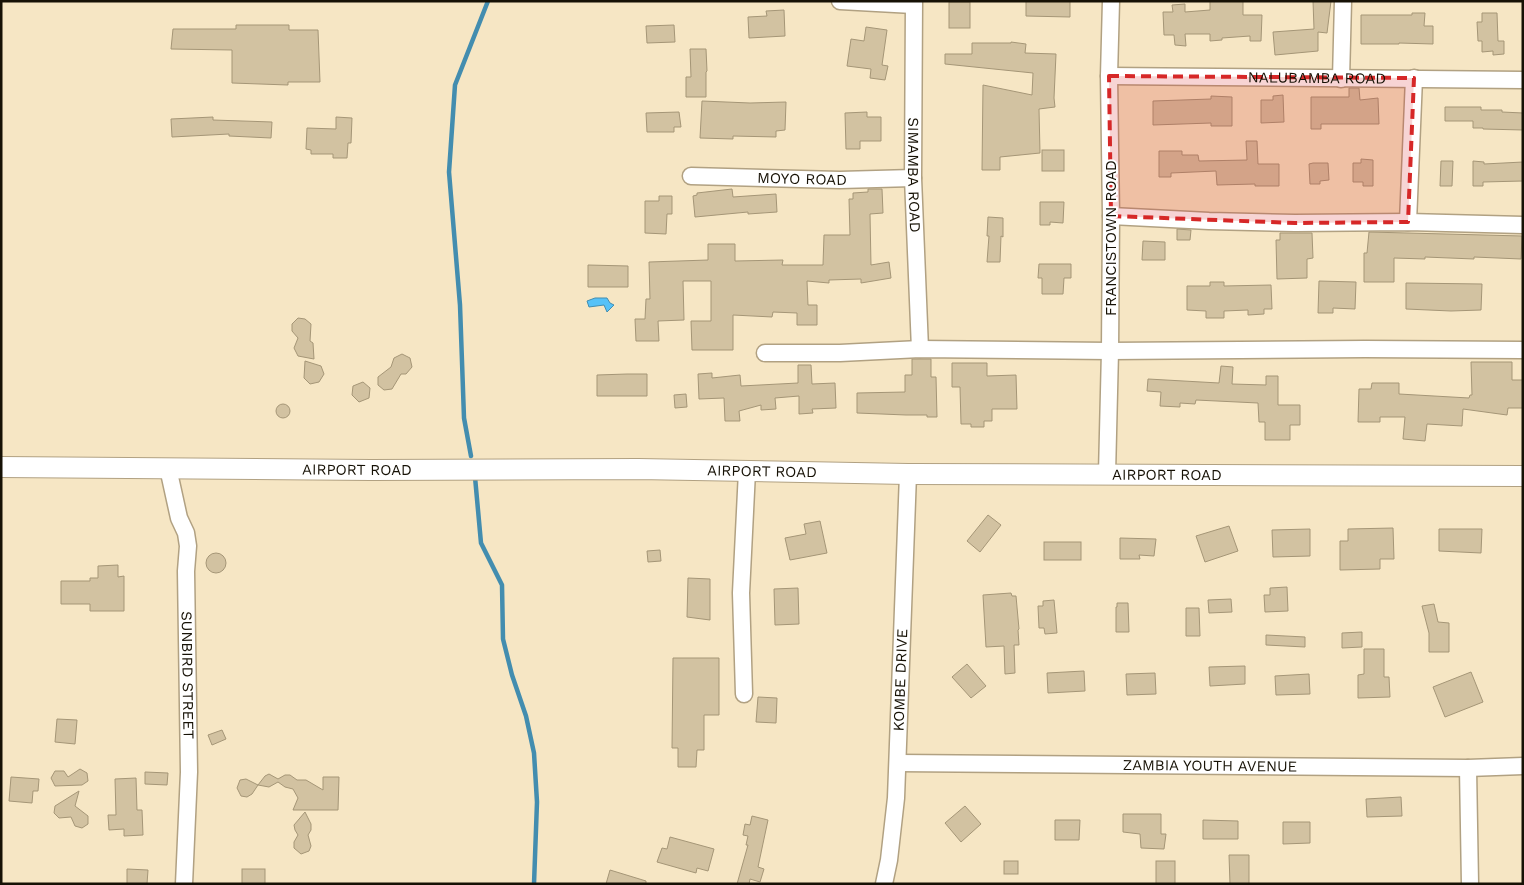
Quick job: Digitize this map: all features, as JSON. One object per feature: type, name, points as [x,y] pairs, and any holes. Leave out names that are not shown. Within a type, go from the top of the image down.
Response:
[{"type":"street","points":[[840,1],[914,3]]},
{"type":"street","name":"FRANCISTOWN ROAD","points":[[1107,474],[1110,352],[1109,76],[1111,1]]},
{"type":"street","points":[[1342,79],[1343,1]]},
{"type":"street","name":"SIMAMBA ROAD","points":[[914,3],[913,178],[920,349]]},
{"type":"street","name":"NALUBAMBA ROAD","points":[[1109,76],[1523,80]]},
{"type":"street","points":[[1408,222],[1414,78]]},
{"type":"street","name":"MOYO ROAD","points":[[691,176],[840,180],[913,178]]},
{"type":"street","points":[[1111,216],[1238,222],[1408,222],[1523,225]]},
{"type":"street","points":[[765,353],[840,353],[920,349],[1110,352],[1365,349],[1523,350]]},
{"type":"street","name":"AIRPORT ROAD","points":[[1,468],[638,469],[908,474],[1523,476]]},
{"type":"street","name":"SUNBIRD STREET","points":[[168,468],[179,518],[186,533],[188,546],[186,570],[189,772],[184,884]]},
{"type":"street","points":[[744,694],[741,593],[746,471]]},
{"type":"street","name":"KOMBE DRIVE","points":[[884,884],[889,860],[898,764],[908,474]]},
{"type":"street","name":"ZAMBIA YOUTH AVENUE","points":[[898,764],[1468,768],[1523,766]]},
{"type":"street","points":[[1468,768],[1470,884]]},
{"type":"highlighted area","points":[[1109,76],[1414,78],[1408,222],[1295,223],[1111,216]]},
{"type":"water","points":[[595,298],[607,298],[614,305],[607,312],[604,305],[589,307],[587,301]]},
{"type":"building","points":[[1026,1],[1070,1],[1070,17],[1026,16]]},
{"type":"building","points":[[1210,1],[1243,1],[1243,15],[1262,15],[1261,41],[1250,41],[1250,36],[1210,41],[1210,34],[1185,34],[1186,46],[1175,45],[1174,35],[1164,35],[1163,12],[1173,12],[1172,5],[1185,4],[1185,12],[1210,10]]},
{"type":"building","points":[[1313,1],[1331,1],[1327,33],[1318,32],[1318,51],[1275,55],[1273,32],[1314,29]]},
{"type":"building","points":[[949,2],[970,2],[970,28],[949,28]]},
{"type":"building","points":[[784,10],[785,36],[749,38],[748,17],[767,16],[766,11]]},
{"type":"building","points":[[1412,13],[1425,13],[1424,26],[1433,26],[1433,44],[1361,44],[1361,15],[1412,15]]},
{"type":"building","points":[[1482,13],[1497,13],[1498,41],[1504,41],[1504,54],[1493,55],[1493,51],[1482,52],[1482,41],[1478,41],[1477,22],[1482,22]]},
{"type":"building","points":[[236,25],[289,25],[289,30],[318,30],[320,82],[288,82],[288,85],[232,83],[232,50],[171,49],[173,29],[236,29]]},
{"type":"building","points":[[674,25],[675,42],[647,43],[646,26]]},
{"type":"building","points":[[866,27],[887,30],[882,65],[888,66],[885,80],[870,78],[871,69],[847,66],[851,39],[864,41]]},
{"type":"building","points":[[1011,42],[1026,44],[1025,53],[1056,54],[1055,107],[1039,109],[1040,153],[1000,157],[1000,170],[982,170],[983,85],[1032,95],[1033,73],[945,64],[945,54],[972,54],[972,43]]},
{"type":"building","points":[[690,49],[706,49],[706,97],[686,97],[686,77],[691,77]]},
{"type":"building","points":[[1349,88],[1359,88],[1360,100],[1378,98],[1379,124],[1321,124],[1321,129],[1311,129],[1311,97],[1349,97]]},
{"type":"building","points":[[1283,95],[1284,122],[1261,123],[1261,100],[1273,100],[1273,96]]},
{"type":"building","points":[[1211,96],[1232,97],[1232,126],[1211,126],[1211,123],[1153,125],[1153,101],[1211,99]]},
{"type":"building","points":[[702,101],[786,102],[785,130],[776,131],[776,137],[733,136],[733,139],[700,138]]},
{"type":"building","points":[[1445,107],[1481,107],[1481,110],[1523,113],[1523,130],[1473,128],[1473,121],[1445,121]]},
{"type":"building","points":[[679,112],[681,127],[674,127],[674,132],[647,132],[646,113]]},
{"type":"building","points":[[867,112],[867,117],[881,117],[881,141],[860,141],[860,149],[846,149],[845,113]]},
{"type":"building","points":[[213,117],[213,120],[272,122],[271,138],[229,136],[229,134],[172,137],[171,119]]},
{"type":"building","points":[[336,117],[352,118],[351,143],[348,143],[347,158],[333,158],[333,154],[311,154],[311,150],[306,149],[307,128],[336,129]]},
{"type":"building","points":[[1246,141],[1257,141],[1258,164],[1279,164],[1279,186],[1255,186],[1255,184],[1217,185],[1216,171],[1171,173],[1171,177],[1159,177],[1159,151],[1182,151],[1182,155],[1198,155],[1199,161],[1247,160]]},
{"type":"building","points":[[1042,150],[1064,150],[1064,171],[1042,171]]},
{"type":"building","points":[[1361,159],[1373,160],[1373,186],[1363,186],[1363,182],[1353,182],[1353,163],[1361,163]]},
{"type":"building","points":[[1441,161],[1453,161],[1452,186],[1440,186]]},
{"type":"building","points":[[1473,161],[1484,162],[1484,164],[1523,162],[1523,181],[1483,182],[1483,186],[1473,186]]},
{"type":"building","points":[[1328,163],[1329,180],[1320,181],[1320,184],[1310,184],[1309,164]]},
{"type":"building","points":[[732,189],[733,197],[776,194],[777,212],[748,214],[748,212],[695,217],[693,196],[697,195],[697,193]]},
{"type":"building","points":[[868,189],[882,189],[883,213],[870,214],[871,265],[889,262],[891,278],[861,283],[861,279],[829,280],[829,283],[807,281],[808,305],[817,305],[817,325],[797,325],[797,313],[773,312],[772,317],[733,315],[733,350],[692,350],[691,321],[711,321],[711,281],[683,281],[684,320],[658,321],[659,341],[636,341],[635,319],[645,319],[646,299],[650,299],[649,262],[708,260],[708,244],[735,244],[735,261],[783,260],[782,265],[823,265],[824,235],[850,235],[849,199],[853,199],[853,193],[868,192]]},
{"type":"building","points":[[659,196],[672,196],[672,214],[667,214],[666,234],[645,233],[645,201],[659,201]]},
{"type":"building","points":[[1040,202],[1064,202],[1063,223],[1050,222],[1050,225],[1040,225]]},
{"type":"building","points":[[988,217],[1003,218],[1000,262],[987,262]]},
{"type":"building","points":[[1177,229],[1191,230],[1190,240],[1177,240]]},
{"type":"building","points":[[1369,232],[1522,236],[1521,259],[1474,257],[1474,259],[1394,258],[1394,282],[1364,282],[1364,253],[1367,253]]},
{"type":"building","points":[[1280,233],[1312,233],[1313,258],[1307,259],[1307,278],[1277,279],[1276,240],[1280,240]]},
{"type":"building","points":[[1143,241],[1165,242],[1165,260],[1142,260]]},
{"type":"building","points":[[1039,264],[1071,264],[1071,278],[1064,278],[1063,294],[1042,294],[1042,278],[1038,278]]},
{"type":"building","points":[[588,265],[628,266],[628,287],[588,287]]},
{"type":"building","points":[[1319,281],[1356,282],[1355,309],[1333,308],[1333,313],[1318,313]]},
{"type":"building","points":[[1210,282],[1224,282],[1224,286],[1271,285],[1272,309],[1264,309],[1264,314],[1248,315],[1248,310],[1224,311],[1224,318],[1206,318],[1206,311],[1187,310],[1187,286],[1210,286]]},
{"type":"building","points":[[1406,283],[1482,284],[1481,310],[1406,309]]},
{"type":"building","points":[[298,318],[305,319],[311,324],[310,341],[313,343],[314,359],[298,356],[294,348],[298,338],[292,331],[292,324]]},
{"type":"building","points":[[402,354],[410,358],[412,367],[406,374],[401,374],[392,389],[384,390],[378,385],[378,377],[391,367],[394,358]]},
{"type":"building","points":[[912,359],[931,359],[931,377],[936,377],[937,417],[857,413],[857,393],[905,392],[905,375],[912,375]]},
{"type":"building","points":[[305,361],[321,366],[324,374],[319,382],[310,384],[304,378]]},
{"type":"building","points":[[1471,362],[1512,362],[1512,380],[1523,380],[1523,408],[1508,408],[1507,415],[1463,409],[1462,426],[1427,424],[1425,441],[1403,439],[1405,417],[1380,417],[1380,422],[1358,422],[1359,389],[1371,389],[1372,383],[1399,383],[1399,394],[1469,398],[1472,395]]},
{"type":"building","points":[[952,363],[987,363],[987,376],[1016,375],[1017,409],[992,409],[992,421],[984,421],[984,427],[971,427],[971,424],[961,424],[960,387],[952,387]]},
{"type":"building","points":[[798,365],[811,365],[812,384],[835,383],[836,408],[812,409],[813,413],[799,414],[799,396],[775,398],[776,409],[761,410],[761,405],[739,411],[740,421],[725,421],[724,398],[699,399],[698,374],[712,373],[712,378],[740,375],[741,386],[798,383]]},
{"type":"building","points":[[1221,366],[1233,367],[1232,384],[1266,385],[1266,376],[1278,376],[1278,405],[1300,405],[1300,425],[1290,425],[1290,440],[1265,440],[1265,422],[1259,422],[1258,403],[1196,400],[1195,404],[1180,403],[1180,407],[1160,406],[1161,392],[1147,391],[1148,379],[1219,383]]},
{"type":"building","points":[[647,374],[647,396],[597,396],[597,375]]},
{"type":"building","points":[[363,382],[370,388],[369,398],[359,402],[352,395],[353,386]]},
{"type":"building","points":[[686,394],[687,407],[675,408],[674,395]]},
{"type":"building","points":[[283,404],[288,406],[290,411],[288,416],[283,418],[278,416],[276,411],[278,406]]},
{"type":"building","points":[[988,515],[1001,525],[980,552],[967,541]]},
{"type":"building","points":[[820,521],[827,553],[790,560],[785,538],[806,534],[804,524]]},
{"type":"building","points":[[1229,526],[1238,551],[1205,562],[1196,536]]},
{"type":"building","points":[[1393,528],[1394,559],[1380,559],[1380,569],[1340,570],[1340,541],[1348,541],[1348,529]]},
{"type":"building","points":[[1310,529],[1310,556],[1273,557],[1272,530]]},
{"type":"building","points":[[1439,529],[1482,529],[1481,553],[1439,551]]},
{"type":"building","points":[[1120,538],[1156,539],[1154,556],[1139,555],[1140,559],[1120,559]]},
{"type":"building","points":[[1044,542],[1081,542],[1081,560],[1044,560]]},
{"type":"building","points":[[660,550],[661,561],[648,562],[647,551]]},
{"type":"building","points":[[212,553],[220,553],[226,559],[226,567],[220,573],[212,573],[206,567],[206,559]]},
{"type":"building","points":[[118,565],[118,577],[124,576],[124,611],[90,611],[90,604],[61,604],[61,581],[90,581],[90,578],[98,578],[98,566]]},
{"type":"building","points":[[688,578],[710,579],[710,620],[687,617]]},
{"type":"building","points":[[1287,587],[1288,611],[1265,612],[1264,595],[1270,595],[1270,588]]},
{"type":"building","points":[[798,588],[799,624],[775,625],[774,589]]},
{"type":"building","points":[[1011,593],[1012,596],[1016,596],[1019,645],[1014,645],[1015,673],[1005,674],[1004,646],[986,647],[983,595]]},
{"type":"building","points":[[1231,599],[1232,612],[1209,613],[1208,600]]},
{"type":"building","points":[[1054,600],[1057,633],[1045,634],[1044,628],[1039,628],[1038,606],[1043,606],[1043,601]]},
{"type":"building","points":[[1117,603],[1128,603],[1129,632],[1116,632]]},
{"type":"building","points":[[1434,604],[1438,622],[1449,623],[1449,652],[1429,652],[1429,633],[1422,606]]},
{"type":"building","points":[[1186,608],[1199,608],[1200,636],[1186,636]]},
{"type":"building","points":[[1362,632],[1362,647],[1342,648],[1342,633]]},
{"type":"building","points":[[1266,635],[1305,637],[1305,647],[1266,645]]},
{"type":"building","points":[[1364,649],[1384,649],[1384,677],[1389,677],[1390,697],[1358,698],[1358,675],[1364,674]]},
{"type":"building","points":[[673,658],[719,658],[719,715],[704,715],[704,750],[697,750],[696,767],[678,767],[678,748],[672,748]]},
{"type":"building","points":[[967,664],[986,686],[971,698],[952,677]]},
{"type":"building","points":[[1245,666],[1245,684],[1210,686],[1209,667]]},
{"type":"building","points":[[1084,671],[1085,691],[1048,693],[1047,673]]},
{"type":"building","points":[[1471,672],[1483,702],[1445,717],[1433,687]]},
{"type":"building","points":[[1155,673],[1156,694],[1127,695],[1126,674]]},
{"type":"building","points":[[1309,674],[1310,694],[1276,695],[1275,676]]},
{"type":"building","points":[[758,697],[777,698],[776,723],[756,722]]},
{"type":"building","points":[[57,719],[77,720],[75,744],[55,742]]},
{"type":"building","points":[[222,730],[226,739],[212,745],[208,735]]},
{"type":"building","points":[[80,769],[87,773],[88,781],[82,785],[55,786],[51,778],[55,771],[64,771],[68,777]]},
{"type":"building","points":[[145,772],[168,773],[167,785],[145,784]]},
{"type":"building","points":[[269,774],[278,779],[285,775],[290,775],[297,780],[306,780],[323,790],[323,777],[339,777],[338,810],[293,810],[298,798],[293,789],[285,787],[278,782],[269,787],[258,785]]},
{"type":"building","points":[[11,777],[39,779],[38,791],[33,791],[32,803],[9,801]]},
{"type":"building","points":[[136,778],[137,810],[142,810],[143,835],[124,836],[124,829],[109,830],[108,815],[116,815],[115,779]]},
{"type":"building","points":[[246,779],[258,785],[252,794],[247,797],[241,796],[237,788],[240,780]]},
{"type":"building","points":[[79,791],[75,806],[88,816],[88,824],[82,828],[75,826],[71,817],[59,818],[54,813],[55,806]]},
{"type":"building","points":[[1401,797],[1402,816],[1367,817],[1366,799]]},
{"type":"building","points":[[965,806],[981,824],[961,842],[945,823]]},
{"type":"building","points":[[305,812],[311,824],[311,830],[308,835],[311,846],[309,851],[301,854],[294,848],[294,842],[298,835],[294,825]]},
{"type":"building","points":[[1123,814],[1161,814],[1161,834],[1166,834],[1164,849],[1141,848],[1140,834],[1123,832]]},
{"type":"building","points":[[752,816],[768,820],[758,867],[764,869],[760,882],[750,879],[749,884],[737,884],[748,845],[746,845],[748,836],[743,835],[745,824],[750,825]]},
{"type":"building","points":[[1055,820],[1080,820],[1079,840],[1055,840]]},
{"type":"building","points":[[1203,820],[1238,821],[1238,839],[1203,839]]},
{"type":"building","points":[[1283,822],[1310,822],[1310,843],[1283,844]]},
{"type":"building","points":[[670,837],[714,849],[708,871],[697,868],[696,873],[657,862],[662,848],[667,849]]},
{"type":"building","points":[[1229,855],[1249,855],[1249,884],[1230,884]]},
{"type":"building","points":[[1004,861],[1018,861],[1018,874],[1004,874]]},
{"type":"building","points":[[1156,861],[1175,861],[1175,884],[1156,884]]},
{"type":"building","points":[[127,869],[148,870],[147,884],[127,884]]},
{"type":"building","points":[[242,869],[265,869],[265,884],[242,884]]},
{"type":"building","points":[[610,870],[646,881],[646,884],[606,884]]},
{"type":"waterway","points":[[471,456],[464,418],[460,305],[449,172],[455,85],[488,1]]},
{"type":"waterway","points":[[475,477],[481,543],[502,585],[503,639],[512,675],[526,716],[534,753],[537,802],[534,884]]}]
